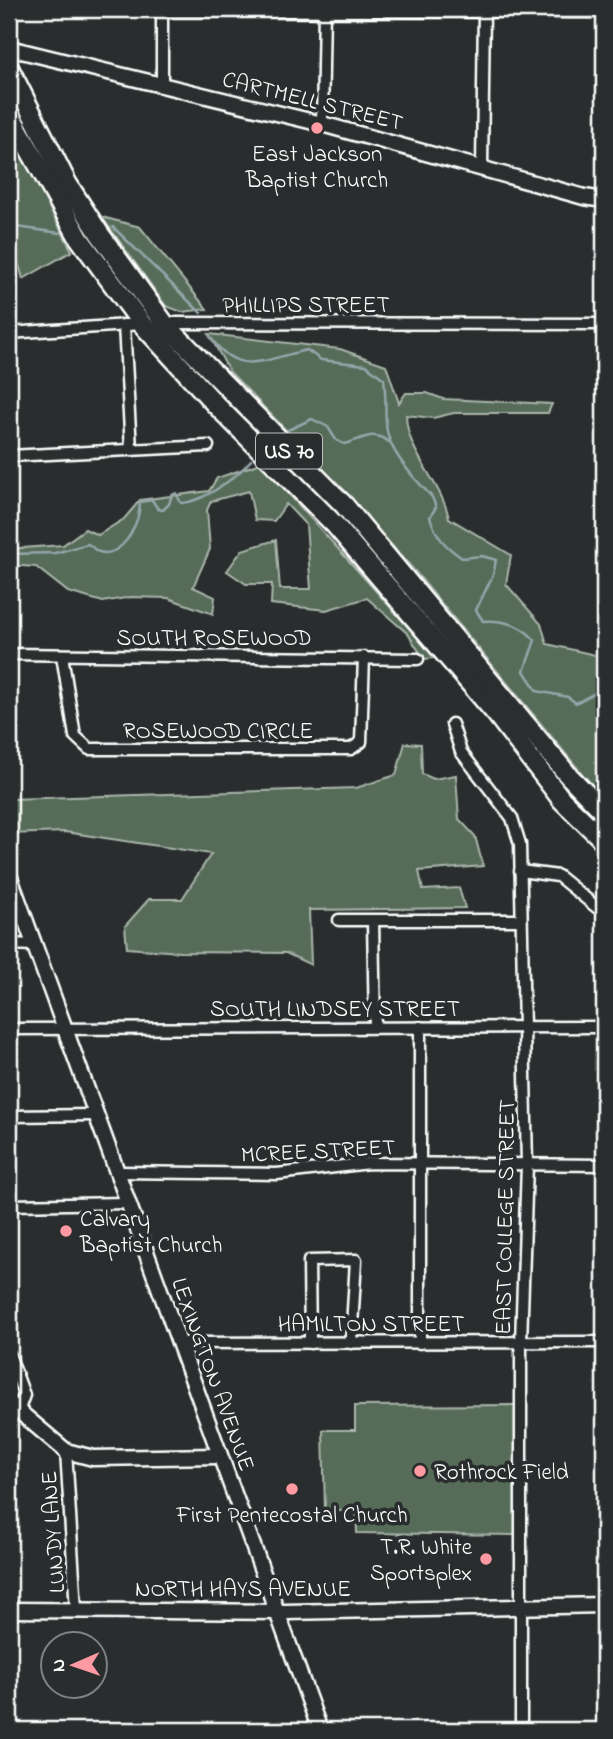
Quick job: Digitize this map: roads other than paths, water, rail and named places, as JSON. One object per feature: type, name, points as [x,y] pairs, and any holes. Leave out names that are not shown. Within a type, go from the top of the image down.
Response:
[{"type":"highway","name":"US 70","points":[[9,68],[67,183],[99,233],[164,323],[344,505],[568,775],[604,812]]},
{"type":"highway","name":"US 70","points":[[9,113],[79,238],[133,324],[335,525],[497,715],[562,800],[604,841]]},
{"type":"street","points":[[162,85],[162,9],[604,12]]},
{"type":"street","points":[[322,124],[324,10]]},
{"type":"street","points":[[482,168],[484,10]]},
{"type":"street","name":"CARTMELL STREET","points":[[9,48],[322,124],[584,197],[604,200]]},
{"type":"street","name":"PHILLIPS STREET","points":[[9,333],[164,323],[604,324]]},
{"type":"street","points":[[131,449],[133,324]]},
{"type":"street","points":[[9,456],[208,446]]},
{"type":"street","name":"SOUTH ROSEWOOD","points":[[9,654],[418,659]]},
{"type":"street","name":"ROSEWOOD CIRCLE","points":[[62,655],[75,736],[89,749],[351,749],[362,742],[364,657]]},
{"type":"street","name":"EAST COLLEGE STREET","points":[[452,724],[461,752],[512,818],[520,844],[527,1165],[521,1342],[522,1730]]},
{"type":"street","points":[[520,871],[558,876],[600,910]]},
{"type":"street","name":"LEXINGTON AVENUE","points":[[9,875],[218,1456],[320,1730]]},
{"type":"street","points":[[339,920],[520,920]]},
{"type":"street","points":[[373,922],[375,1027]]},
{"type":"street","points":[[9,944],[33,945]]},
{"type":"street","points":[[420,1027],[420,1343]]},
{"type":"street","name":"SOUTH LINDSEY STREET","points":[[9,1029],[604,1027]]},
{"type":"street","points":[[9,1116],[95,1115]]},
{"type":"street","name":"MCREE STREET","points":[[117,1172],[276,1174],[369,1163],[420,1166],[604,1165]]},
{"type":"street","points":[[9,1205],[127,1203]]},
{"type":"street","points":[[310,1343],[309,1262],[356,1260],[351,1343]]},
{"type":"street","name":"HAMILTON STREET","points":[[179,1343],[604,1342]]},
{"type":"street","points":[[9,1354],[24,1395],[13,1408],[66,1451],[93,1458],[218,1456]]},
{"type":"street","name":"LUNDY LANE","points":[[66,1451],[76,1610]]},
{"type":"street","name":"NORTH HAYS AVENUE","points":[[9,1610],[278,1612],[604,1605]]},
{"type":"waterway","points":[[9,226],[60,233]]},
{"type":"waterway","points":[[113,227],[201,313]]},
{"type":"waterway","points":[[209,335],[220,349],[241,361],[264,361],[307,350],[321,360],[366,365],[384,379],[386,423],[391,444],[396,454],[432,497],[436,507],[430,517],[438,536],[462,558],[482,556],[496,560],[493,575],[476,610],[483,621],[512,624],[535,640],[524,671],[537,691],[568,697],[576,703],[604,688]]},
{"type":"waterway","points":[[288,430],[312,419],[328,427],[336,440],[344,444],[372,436],[389,442]]},
{"type":"waterway","points":[[9,554],[55,553],[88,544],[99,552],[113,551],[131,534],[138,517],[140,502],[152,500],[158,509],[163,510],[176,493],[181,503],[190,502],[229,481],[251,460]]},
{"type":"place","name":"East Jackson Baptist Church","points":[[317,128]]},
{"type":"place","name":"Calvary Baptist Church","points":[[66,1231]]},
{"type":"place","name":"Rothrock Field","points":[[420,1471]]},
{"type":"place","name":"First Pentecostal Church","points":[[292,1489]]},
{"type":"place","name":"T.R. White Sportsplex","points":[[486,1559]]}]
